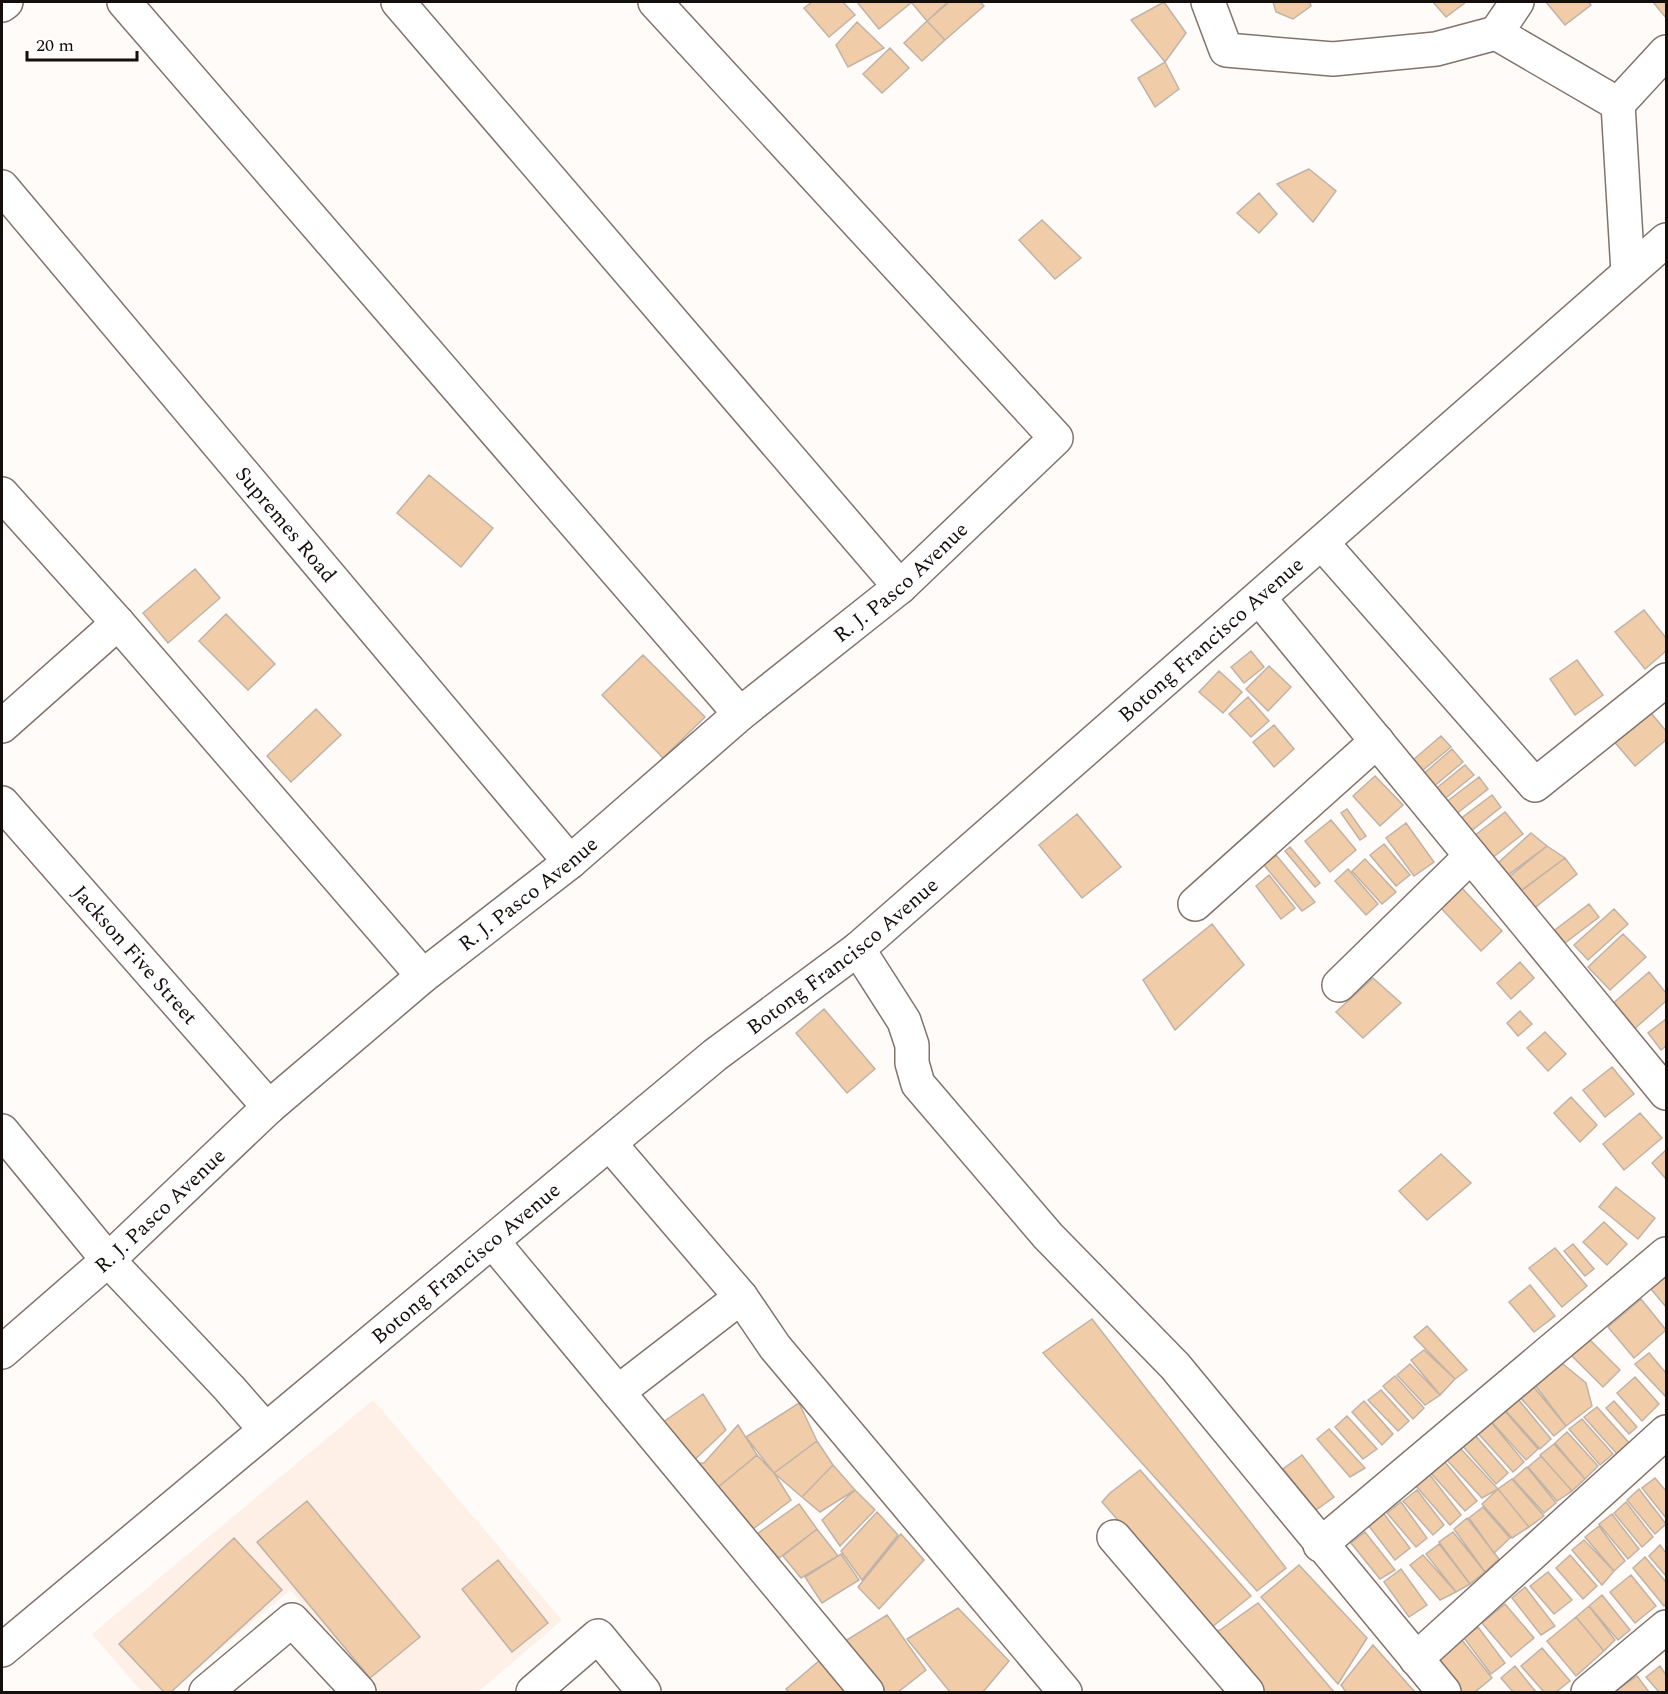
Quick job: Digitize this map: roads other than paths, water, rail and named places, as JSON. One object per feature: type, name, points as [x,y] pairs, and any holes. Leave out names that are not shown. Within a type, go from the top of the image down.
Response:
[{"type":"street","points":[[2,5],[6,2]]},
{"type":"street","points":[[124,2],[740,714]]},
{"type":"street","points":[[398,2],[900,587]]},
{"type":"street","name":"R. J. Pasco Avenue","points":[[2,1352],[108,1260],[270,1107],[423,976],[570,862],[740,714],[900,587],[1056,438],[655,2]]},
{"type":"street","points":[[1208,2],[1226,50],[1334,59],[1436,49],[1496,33],[1517,2]]},
{"type":"street","points":[[1496,33],[1618,104]]},
{"type":"street","points":[[1628,273],[1618,104],[1666,52]]},
{"type":"street","name":"Supremes Road","points":[[2,187],[570,862]]},
{"type":"street","name":"Botong Francisco Avenue","points":[[2,1650],[264,1430],[494,1242],[715,1055],[858,949],[1666,240]]},
{"type":"street","points":[[2,494],[118,623],[423,976]]},
{"type":"street","points":[[1322,543],[1535,785],[1666,680]]},
{"type":"street","points":[[1259,598],[1666,1093]]},
{"type":"street","points":[[2,726],[118,623]]},
{"type":"street","points":[[1195,904],[1377,741]]},
{"type":"street","name":"Jackson Five Street","points":[[2,804],[270,1107]]},
{"type":"street","points":[[1339,985],[1471,856]]},
{"type":"street","points":[[858,949],[904,1021],[912,1045],[912,1063],[918,1084],[1048,1236],[1175,1366],[1320,1545],[1444,1692]]},
{"type":"street","points":[[2,1131],[108,1260],[229,1388],[264,1430]]},
{"type":"street","points":[[610,1144],[741,1297],[775,1347],[1065,1692]]},
{"type":"street","points":[[494,1242],[867,1692]]},
{"type":"street","points":[[1320,1545],[1666,1254]]},
{"type":"street","points":[[618,1392],[741,1297]]},
{"type":"street","points":[[1416,1659],[1666,1432]]},
{"type":"street","points":[[1114,1537],[1247,1692]]},
{"type":"street","points":[[206,1692],[292,1620],[359,1692]]},
{"type":"street","points":[[1588,1692],[1666,1627]]},
{"type":"street","points":[[533,1692],[598,1636],[644,1692]]}]
